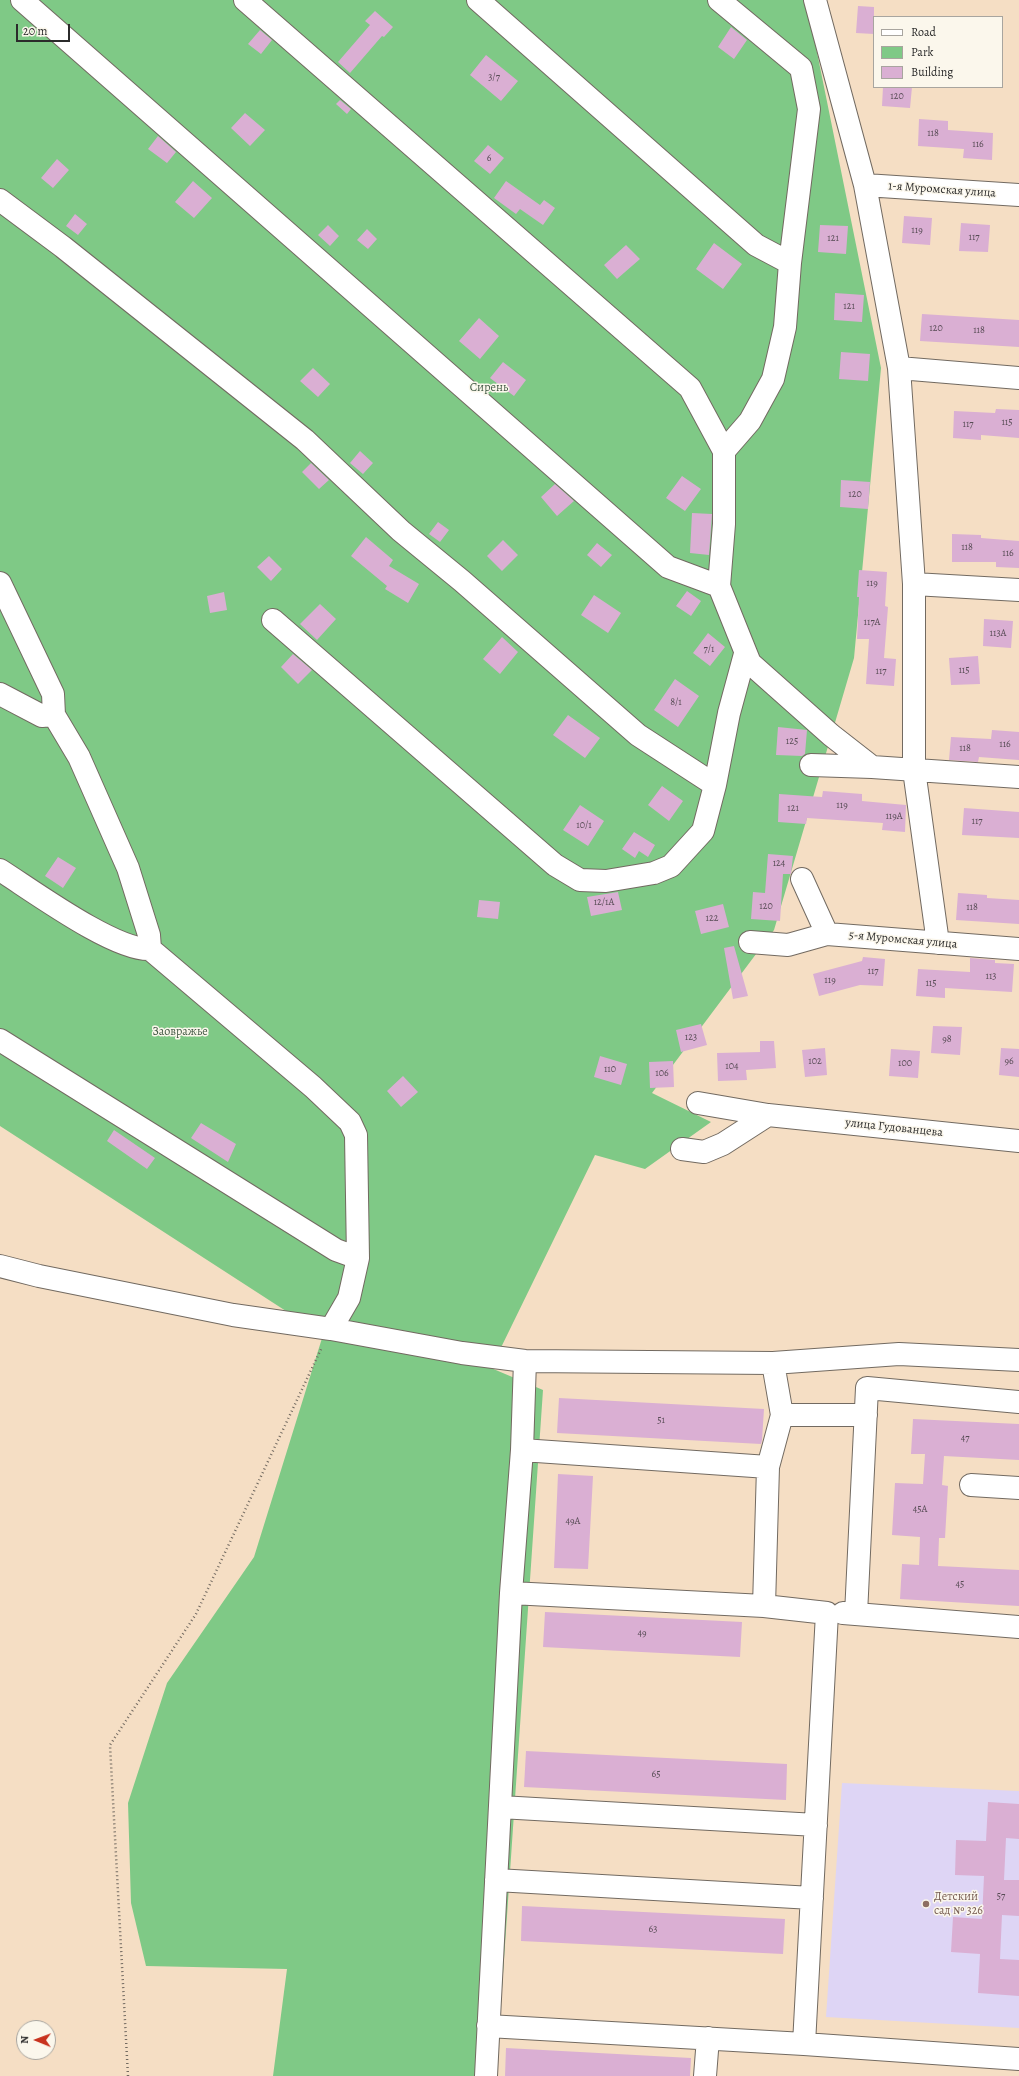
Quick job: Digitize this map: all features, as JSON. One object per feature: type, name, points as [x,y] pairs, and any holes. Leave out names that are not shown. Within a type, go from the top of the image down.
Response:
[{"type":"street","points":[[22,0],[668,566],[719,586]]},
{"type":"street","points":[[245,0],[690,388],[724,451],[724,524],[719,586],[745,654],[750,663],[831,735],[872,767]]},
{"type":"street","points":[[478,0],[756,245],[790,263]]},
{"type":"street","points":[[719,0],[801,68],[809,109],[790,263],[785,327],[774,379],[750,421],[724,451]]},
{"type":"street","points":[[815,0],[865,185],[899,368],[914,584],[914,770],[938,943]]},
{"type":"street","name":"1-я Муромская улица","points":[[865,185],[1019,195]]},
{"type":"street","points":[[0,200],[63,247],[305,440],[401,531],[462,581],[638,735],[715,785]]},
{"type":"street","points":[[899,368],[1019,378]]},
{"type":"street","points":[[0,583],[53,694],[54,715],[79,758],[128,868],[149,935],[150,949],[313,1087],[350,1122],[356,1135],[358,1258],[349,1298],[331,1329]]},
{"type":"street","points":[[914,584],[1019,590]]},
{"type":"street","points":[[273,620],[555,864],[580,880],[606,881],[654,873],[671,866],[703,831],[715,785],[729,713],[745,654]]},
{"type":"street","points":[[0,694],[42,716],[54,715]]},
{"type":"street","points":[[811,765],[872,767],[1019,777]]},
{"type":"street","points":[[0,870],[113,940],[141,950],[150,949]]},
{"type":"street","points":[[802,879],[827,934]]},
{"type":"street","name":"5-я Муромская улица","points":[[750,942],[788,945],[827,934],[1019,950]]},
{"type":"street","points":[[0,1040],[336,1250],[358,1258]]},
{"type":"street","name":"улица Гудованцева","points":[[698,1103],[768,1115],[1019,1141]]},
{"type":"street","points":[[682,1149],[704,1152],[723,1144],[768,1115]]},
{"type":"street","points":[[0,1266],[39,1276],[233,1315],[331,1329],[462,1352],[525,1361],[774,1363],[899,1354],[1019,1360]]},
{"type":"street","points":[[486,2076],[511,1593],[522,1450],[525,1361]]},
{"type":"street","points":[[764,1606],[768,1467],[782,1415],[774,1363]]},
{"type":"street","points":[[856,1614],[868,1388],[1019,1402]]},
{"type":"street","points":[[782,1415],[866,1415]]},
{"type":"street","points":[[522,1450],[768,1467]]},
{"type":"street","points":[[971,1485],[1019,1488]]},
{"type":"street","points":[[511,1593],[764,1606],[828,1613],[1019,1628]]},
{"type":"street","points":[[804,2044],[828,1613]]},
{"type":"street","points":[[500,1807],[816,1825]]},
{"type":"street","points":[[496,1880],[812,1898]]},
{"type":"street","points":[[488,2026],[708,2038],[1019,2059]]},
{"type":"street","points":[[705,2076],[708,2038]]},
{"type":"path","points":[[128,2076],[110,1745],[196,1614],[331,1329]]},
{"type":"shaded area","name":"Детский сад № 326","points":[[842,1783],[1019,1791],[1019,2028],[826,2017]]},
{"type":"green space","name":"Сирень","points":[[0,0],[803,0],[807,3],[881,368],[854,658],[774,930],[652,1093],[711,1122],[645,1169],[595,1155],[491,1368],[543,1390],[496,2076],[273,2076],[287,1969],[146,1966],[131,1903],[128,1803],[167,1683],[254,1557],[323,1335],[0,1126]]},
{"type":"building","points":[[858,6],[874,7],[873,34],[856,33]]},
{"type":"building","points":[[375,11],[393,27],[384,37],[382,36],[350,73],[338,62],[370,25],[365,21]]},
{"type":"building","points":[[731,27],[747,40],[734,59],[718,47]]},
{"type":"building","points":[[260,30],[272,40],[261,54],[248,44]]},
{"type":"building","points":[[486,55],[518,81],[501,101],[470,75]]},
{"type":"building","points":[[883,88],[912,88],[910,108],[882,106]]},
{"type":"building","points":[[340,100],[351,109],[347,114],[336,104]]},
{"type":"building","points":[[245,113],[265,130],[250,146],[231,128]]},
{"type":"building","points":[[919,119],[948,121],[948,130],[993,133],[992,160],[963,158],[964,149],[918,146]]},
{"type":"building","points":[[158,136],[176,152],[167,163],[148,149]]},
{"type":"building","points":[[488,145],[504,158],[490,174],[474,161]]},
{"type":"building","points":[[57,159],[69,170],[53,188],[41,178]]},
{"type":"building","points":[[193,181],[212,198],[194,218],[175,202]]},
{"type":"building","points":[[506,181],[540,205],[544,200],[555,208],[543,225],[520,209],[516,214],[494,198]]},
{"type":"building","points":[[75,214],[87,224],[78,235],[66,226]]},
{"type":"building","points":[[904,216],[932,218],[930,245],[902,243]]},
{"type":"building","points":[[961,223],[990,225],[988,252],[959,251]]},
{"type":"building","points":[[328,225],[339,236],[330,246],[318,235]]},
{"type":"building","points":[[820,225],[848,226],[846,254],[818,252]]},
{"type":"building","points":[[367,229],[377,239],[368,249],[357,240]]},
{"type":"building","points":[[714,243],[742,264],[723,289],[696,269]]},
{"type":"building","points":[[626,245],[640,259],[617,279],[604,265]]},
{"type":"building","points":[[835,293],[864,295],[862,322],[834,320]]},
{"type":"building","points":[[922,314],[1019,320],[1019,347],[920,341]]},
{"type":"building","points":[[479,318],[499,336],[480,359],[459,341]]},
{"type":"building","points":[[841,352],[870,354],[868,381],[839,379]]},
{"type":"building","points":[[503,362],[526,380],[514,396],[490,378]]},
{"type":"building","points":[[313,368],[330,384],[318,397],[300,381]]},
{"type":"building","points":[[996,409],[1019,410],[1019,438],[981,435],[981,440],[953,438],[954,411],[995,413]]},
{"type":"building","points":[[360,451],[373,463],[363,474],[350,463]]},
{"type":"building","points":[[311,463],[329,480],[319,489],[302,472]]},
{"type":"building","points":[[682,476],[701,489],[685,511],[666,498]]},
{"type":"building","points":[[841,480],[870,482],[868,509],[840,507]]},
{"type":"building","points":[[555,484],[574,501],[557,516],[541,497]]},
{"type":"building","points":[[692,513],[712,514],[709,555],[690,553]]},
{"type":"building","points":[[438,522],[449,530],[440,542],[429,534]]},
{"type":"building","points":[[952,534],[981,535],[981,538],[1019,541],[1019,568],[996,567],[996,562],[952,562]]},
{"type":"building","points":[[366,537],[393,560],[389,566],[419,584],[408,603],[385,589],[387,586],[351,556]]},
{"type":"building","points":[[503,540],[518,555],[502,571],[487,556]]},
{"type":"building","points":[[597,543],[612,555],[601,567],[587,555]]},
{"type":"building","points":[[269,556],[282,569],[271,581],[257,567]]},
{"type":"building","points":[[859,570],[887,572],[885,606],[888,607],[884,658],[896,659],[894,686],[866,684],[869,639],[857,639],[859,597],[857,597]]},
{"type":"building","points":[[687,591],[701,601],[691,616],[676,606]]},
{"type":"building","points":[[224,592],[227,610],[210,613],[207,596]]},
{"type":"building","points":[[594,595],[621,613],[608,633],[581,615]]},
{"type":"building","points":[[320,604],[336,619],[317,640],[300,624]]},
{"type":"building","points":[[984,619],[1013,621],[1011,648],[983,646]]},
{"type":"building","points":[[708,633],[725,647],[710,666],[693,653]]},
{"type":"building","points":[[502,637],[518,652],[500,674],[483,659]]},
{"type":"building","points":[[293,654],[312,670],[298,684],[281,667]]},
{"type":"building","points":[[978,656],[980,684],[951,685],[949,658]]},
{"type":"building","points":[[675,679],[699,696],[678,727],[654,710]]},
{"type":"building","points":[[568,715],[600,738],[585,758],[553,735]]},
{"type":"building","points":[[778,727],[807,730],[805,754],[802,756],[776,755]]},
{"type":"building","points":[[992,730],[1019,732],[1019,760],[979,757],[978,762],[949,760],[951,737],[991,739]]},
{"type":"building","points":[[662,786],[683,801],[669,821],[648,805]]},
{"type":"building","points":[[823,791],[862,794],[862,801],[906,805],[905,832],[882,830],[883,823],[807,818],[806,824],[778,822],[779,794],[822,797]]},
{"type":"building","points":[[580,805],[604,821],[588,846],[563,830]]},
{"type":"building","points":[[964,808],[1019,812],[1019,838],[962,835]]},
{"type":"building","points":[[634,832],[655,845],[648,857],[639,851],[635,858],[622,849]]},
{"type":"building","points":[[768,854],[793,856],[791,874],[783,874],[780,921],[751,919],[753,892],[765,893]]},
{"type":"building","points":[[58,857],[76,868],[63,888],[45,876]]},
{"type":"building","points":[[618,892],[622,910],[591,916],[587,897]]},
{"type":"building","points":[[958,893],[987,895],[987,898],[1019,900],[1019,924],[956,920]]},
{"type":"building","points":[[479,900],[500,902],[498,919],[477,917]]},
{"type":"building","points":[[723,904],[729,927],[701,934],[695,911]]},
{"type":"building","points":[[734,946],[748,996],[733,999],[724,948]]},
{"type":"building","points":[[863,957],[885,959],[883,986],[860,985],[819,996],[813,974],[862,961]]},
{"type":"building","points":[[970,958],[995,960],[995,963],[1014,964],[1012,992],[945,988],[945,998],[916,996],[918,969],[970,972]]},
{"type":"building","points":[[701,1024],[707,1045],[681,1052],[676,1030]]},
{"type":"building","points":[[933,1026],[962,1027],[960,1055],[931,1053]]},
{"type":"building","points":[[760,1041],[774,1041],[776,1068],[746,1070],[747,1080],[718,1081],[717,1053],[760,1052]]},
{"type":"building","points":[[825,1048],[827,1075],[805,1077],[802,1050]]},
{"type":"building","points":[[1001,1048],[1019,1049],[1019,1077],[999,1075]]},
{"type":"building","points":[[891,1049],[920,1051],[918,1078],[889,1076]]},
{"type":"building","points":[[600,1056],[627,1064],[621,1085],[594,1077]]},
{"type":"building","points":[[673,1061],[674,1087],[650,1088],[649,1062]]},
{"type":"building","points":[[403,1076],[418,1092],[401,1107],[387,1091]]},
{"type":"building","points":[[201,1123],[236,1144],[228,1162],[191,1138]]},
{"type":"building","points":[[114,1130],[155,1158],[147,1169],[107,1141]]},
{"type":"building","points":[[559,1398],[764,1409],[762,1440],[761,1444],[557,1433]]},
{"type":"building","points":[[913,1419],[1019,1424],[1019,1460],[944,1456],[942,1485],[948,1486],[945,1538],[939,1538],[938,1566],[1019,1570],[1019,1606],[900,1599],[902,1564],[919,1565],[920,1537],[892,1535],[895,1483],[923,1484],[925,1454],[911,1454]]},
{"type":"building","points":[[558,1474],[593,1476],[588,1569],[554,1568]]},
{"type":"building","points":[[545,1612],[742,1622],[740,1657],[543,1647]]},
{"type":"building","points":[[526,1751],[787,1764],[786,1800],[524,1787]]},
{"type":"building","points":[[988,1802],[1019,1804],[1019,1839],[1006,1838],[1004,1880],[1019,1880],[1019,1916],[1002,1915],[1000,1959],[1019,1960],[1019,1996],[978,1993],[980,1954],[951,1952],[953,1917],[982,1919],[984,1876],[955,1875],[956,1840],[986,1841]]},
{"type":"building","points":[[522,1906],[785,1919],[783,1954],[521,1941]]},
{"type":"building","points":[[506,2048],[691,2058],[690,2076],[505,2076]]},
{"type":"place","name":"Детский сад № 326","points":[[926,1904]]},
{"type":"park label","name":"Заовражье","points":[[180,1032]]}]
